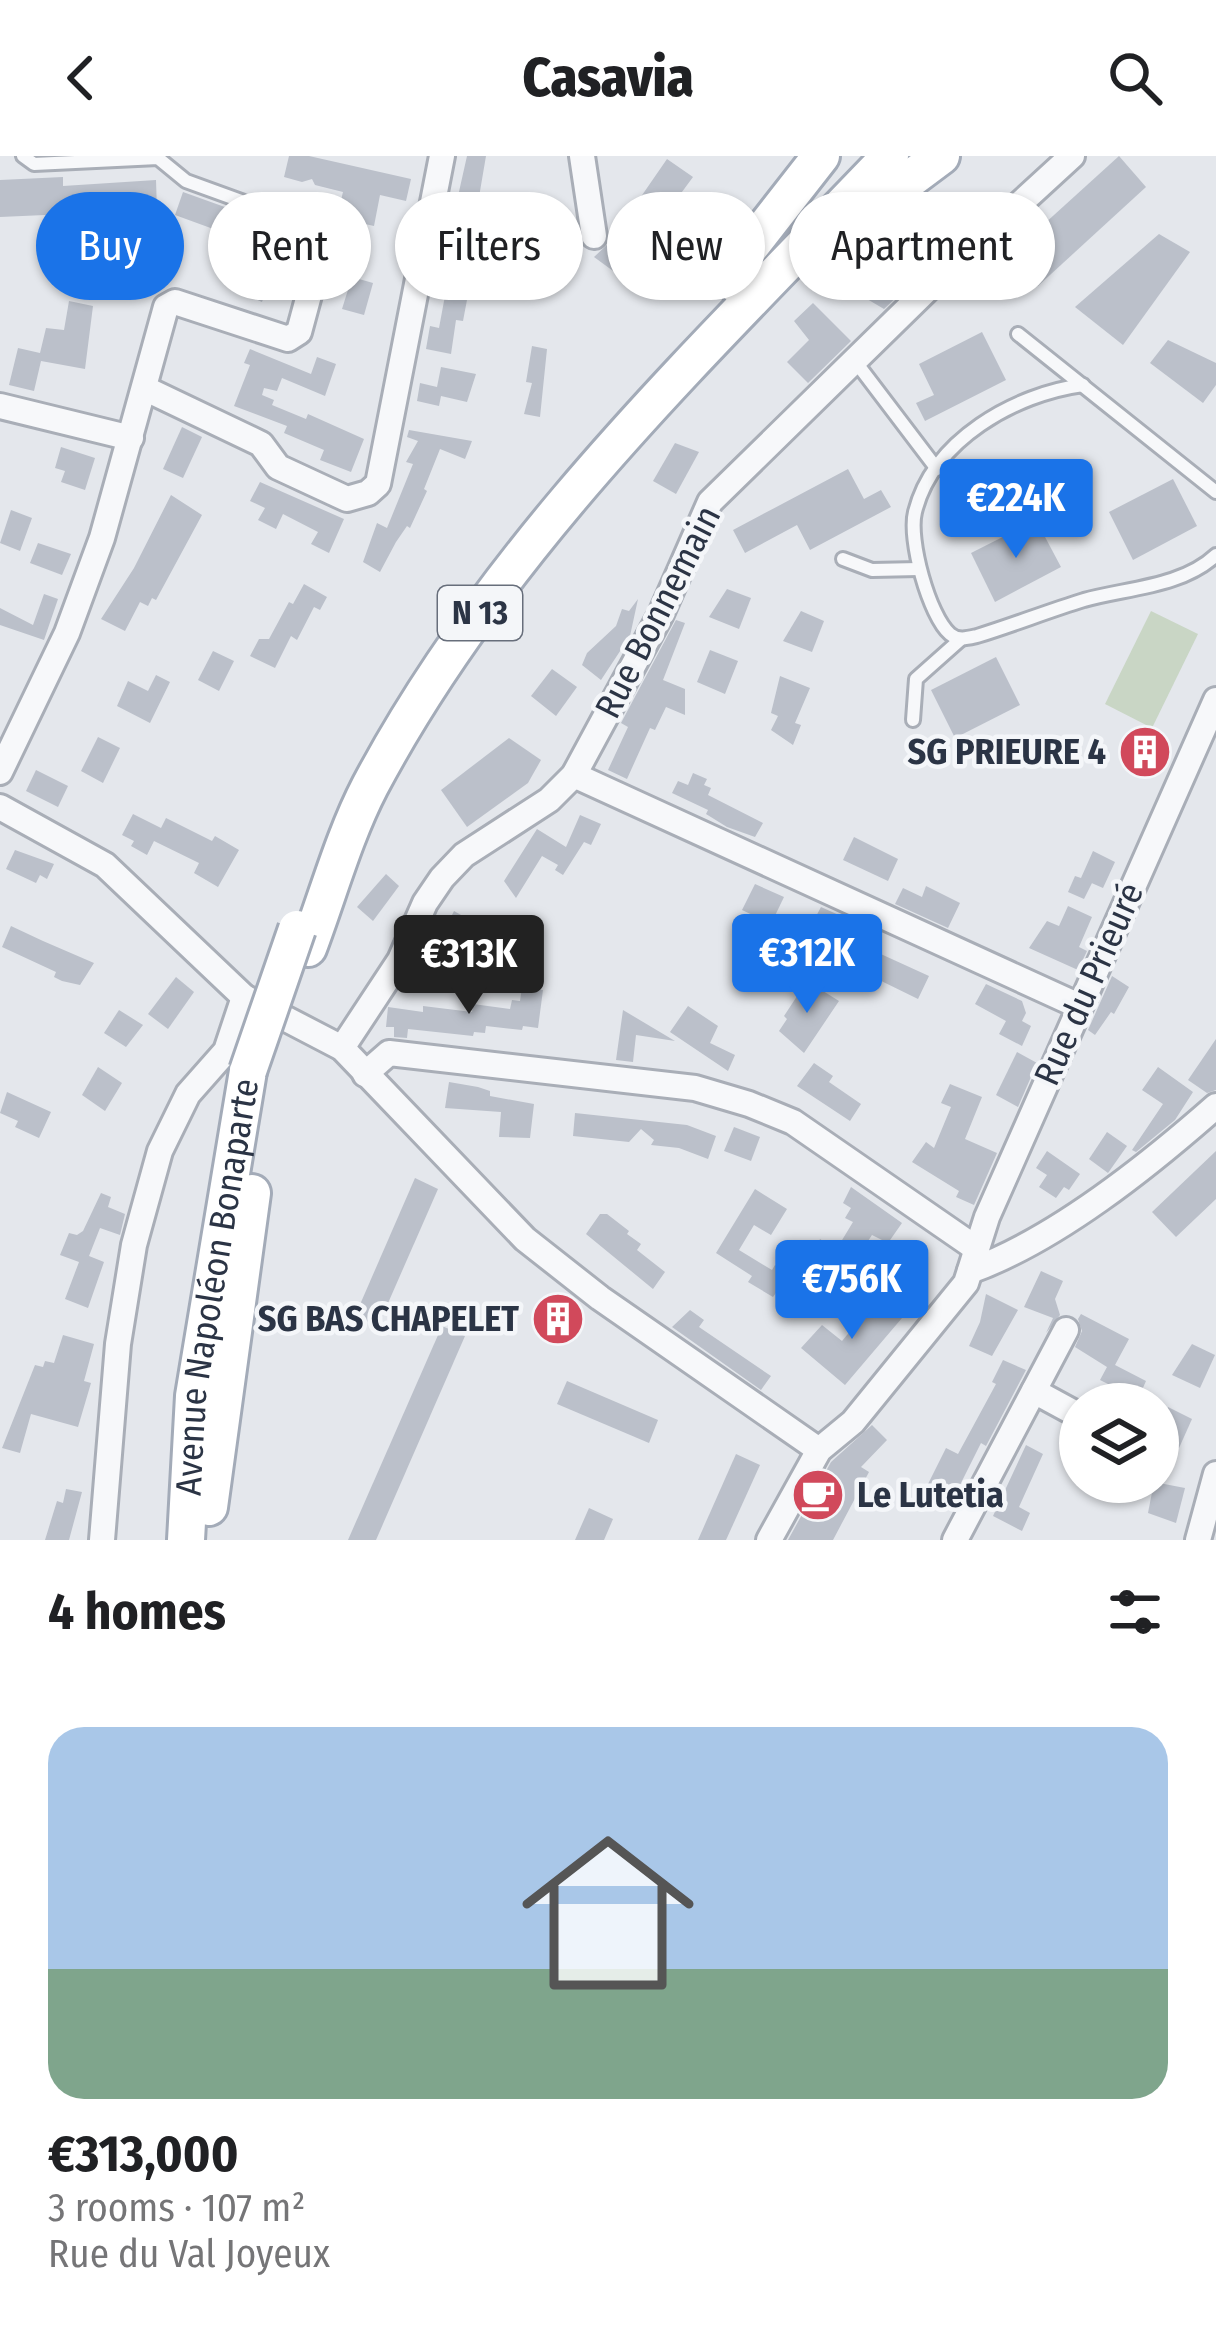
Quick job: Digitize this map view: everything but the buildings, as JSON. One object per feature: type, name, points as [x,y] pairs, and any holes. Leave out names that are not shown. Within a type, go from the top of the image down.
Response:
[{"type":"main road","points":[[765,228],[821,156]]},
{"type":"main road","name":"Avenue Napoléon Bonaparte","points":[[765,256],[863,156]]},
{"type":"main road","name":"Avenue Napoléon Bonaparte","points":[[856,192],[890,156]]},
{"type":"main road","points":[[893,192],[941,156]]},
{"type":"main road","name":"Avenue Napoléon Bonaparte","points":[[302,939],[368,789],[455,648],[514,566],[577,486],[789,263]]},
{"type":"main road","name":"Avenue Napoléon Bonaparte","points":[[186,1540],[194,1396],[261,1072],[338,822],[385,725],[469,590],[560,470],[723,300]]},
{"type":"main road","name":"Avenue Napoléon Bonaparte","points":[[204,1540],[250,1205],[261,1072]]},
{"type":"street","points":[[146,389],[262,444],[285,472],[347,499],[368,493],[378,484],[442,156]]},
{"type":"street","points":[[582,156],[594,236]]},
{"type":"street","name":"Rue Bonnemain","points":[[342,1048],[400,960],[425,903],[442,878],[464,855],[549,800],[574,775],[661,614],[710,502],[1072,156]]},
{"type":"street","points":[[0,772],[68,633],[102,538],[146,389],[162,314],[176,302],[288,339],[299,332],[307,300]]},
{"type":"street","points":[[0,406],[131,438]]},
{"type":"street","name":"Rue du Prieuré","points":[[769,1540],[819,1450],[854,1422],[966,1283],[1078,1006],[1216,700]]},
{"type":"street","points":[[574,775],[1078,1006]]},
{"type":"street","points":[[0,807],[105,865],[244,997],[342,1048],[525,1239],[600,1298],[819,1450]]},
{"type":"street","points":[[102,1540],[118,1345],[134,1245],[160,1151],[188,1094],[226,1051],[244,997]]},
{"type":"street","points":[[365,1074],[388,1053],[695,1088],[793,1122],[974,1260],[1009,1257],[1138,1171],[1216,1106]]},
{"type":"street","points":[[956,1540],[1066,1330]]},
{"type":"street","points":[[1034,1391],[1059,1405]]},
{"type":"street","points":[[1198,1540],[1216,1474]]},
{"type":"lane","points":[[23,156],[34,164],[158,158],[187,181],[221,192]]},
{"type":"lane","points":[[1018,334],[1216,492]]},
{"type":"lane","points":[[855,361],[937,469]]},
{"type":"lane","points":[[961,639],[949,633],[920,569],[912,527],[926,482],[977,427],[1040,394],[1084,385]]},
{"type":"lane","points":[[913,720],[916,679],[961,639],[1181,575],[1204,567],[1216,555]]},
{"type":"lane","points":[[843,559],[872,570],[920,569]]},
{"type":"green space","points":[[1151,611],[1198,634],[1152,728],[1105,704]]},
{"type":"place","name":"SG PRIEURE 4","points":[[1145,752]]},
{"type":"place","name":"SG BAS CHAPELET","points":[[558,1319]]},
{"type":"place","name":"Le Lutetia","points":[[818,1495]]}]
